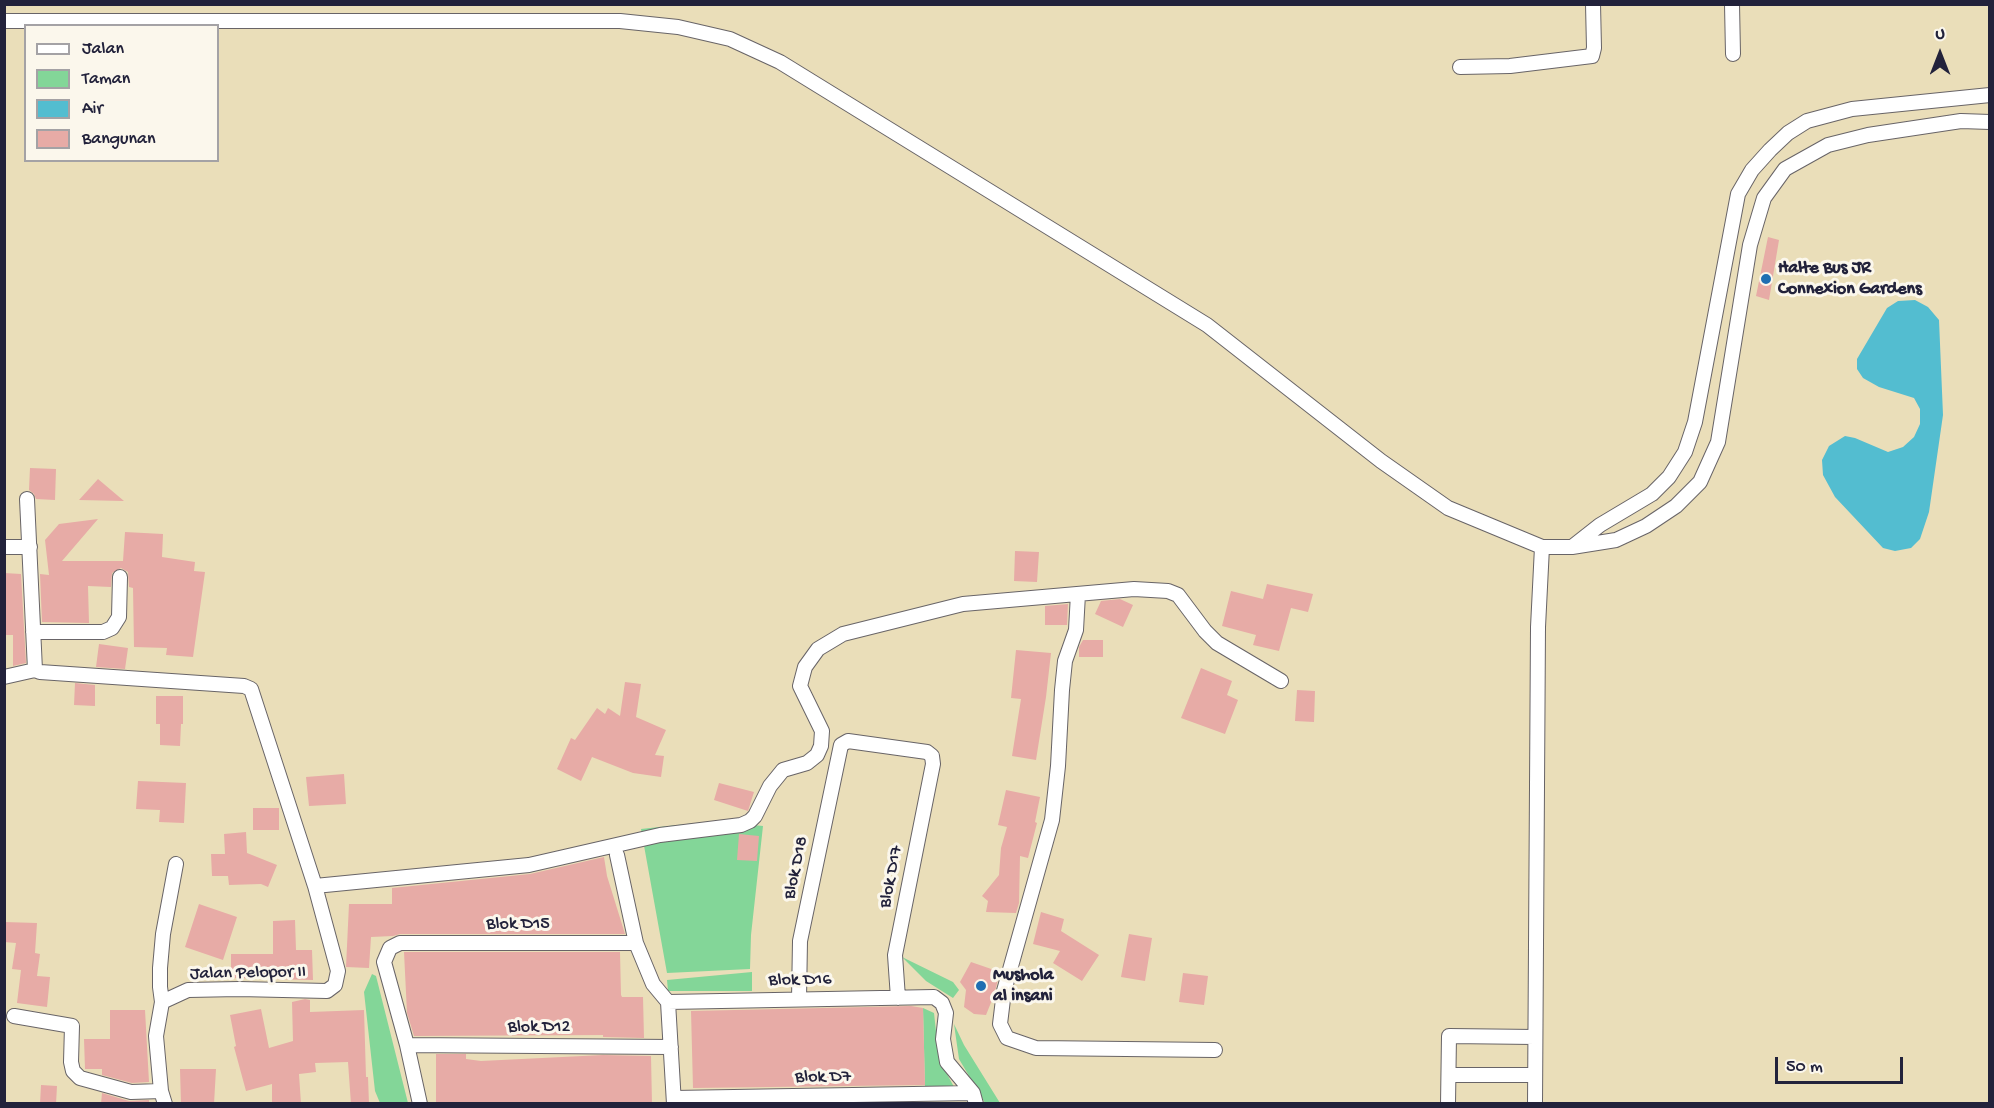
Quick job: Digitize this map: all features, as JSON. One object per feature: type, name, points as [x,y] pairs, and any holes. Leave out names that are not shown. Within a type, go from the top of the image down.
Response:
[{"type":"street","points":[[1460,67],[1510,66],[1592,56],[1594,48],[1593,4]]},
{"type":"street","points":[[1732,4],[1733,54]]},
{"type":"street","points":[[4,21],[620,21],[678,27],[730,39],[780,62],[1207,325],[1381,461],[1448,508],[1542,547],[1572,547],[1616,540],[1646,526],[1676,506],[1700,482],[1718,442],[1750,245],[1764,198],[1785,169],[1828,145],[1868,135],[1961,121],[1989,122]]},
{"type":"street","points":[[1572,547],[1600,525],[1652,494],[1669,477],[1685,452],[1695,422],[1738,194],[1752,170],[1770,150],[1788,133],[1808,121],[1852,109],[1989,95]]},
{"type":"street","points":[[27,499],[35,670]]},
{"type":"street","points":[[4,548],[30,547]]},
{"type":"street","points":[[1535,1104],[1538,627],[1542,547]]},
{"type":"street","points":[[33,632],[103,633],[112,628],[119,617],[120,577]]},
{"type":"street","points":[[4,677],[35,670],[244,686],[251,689],[315,886],[529,866],[660,835],[741,825],[755,816],[770,786],[783,770],[807,763],[817,755],[821,746],[822,731],[800,686],[805,667],[818,649],[843,634],[963,604],[1134,589],[1168,591],[1178,595],[1217,643],[1281,681]]},
{"type":"street","points":[[1078,594],[1077,630],[1065,661],[1052,820],[1004,991],[1000,1024],[1007,1038],[1036,1048],[1215,1050]]},
{"type":"street","name":"Blok D18","points":[[799,999],[800,941],[841,745],[848,741],[927,752],[932,756],[933,764]]},
{"type":"street","name":"Blok D17","points":[[898,998],[895,955],[933,764]]},
{"type":"street","points":[[617,855],[636,944],[654,984],[668,1002],[674,1101]]},
{"type":"street","points":[[14,1016],[72,1026],[71,1062],[73,1071],[80,1078],[131,1092],[163,1097],[156,1036],[162,1002],[161,957],[176,864]]},
{"type":"street","name":"Jalan Pelopor II","points":[[162,1002],[188,990],[327,992],[335,985],[338,971],[315,886]]},
{"type":"street","name":"Blok D15","points":[[407,1045],[384,962],[390,948],[400,944],[636,944]]},
{"type":"street","name":"Blok D16","points":[[668,1002],[933,997],[942,1003],[946,1013],[943,1039],[947,1062],[975,1098]]},
{"type":"street","points":[[1448,1104],[1449,1036],[1535,1037]]},
{"type":"street","points":[[407,1045],[420,1104]]},
{"type":"street","name":"Blok D12","points":[[407,1045],[671,1047]]},
{"type":"street","points":[[1449,1075],[1535,1074]]},
{"type":"street","name":"Blok D7","points":[[674,1101],[975,1098]]},
{"type":"green space","points":[[714,821],[763,826],[751,935],[750,969],[667,973],[641,829]]},
{"type":"green space","points":[[902,957],[953,982],[959,990],[953,998],[926,981]]},
{"type":"green space","points":[[752,972],[752,991],[668,991],[667,980]]},
{"type":"green space","points":[[372,974],[376,976],[408,1103],[380,1103],[375,1091],[364,992]]},
{"type":"green space","points":[[923,1008],[934,1013],[939,1059],[954,1087],[925,1088]]},
{"type":"green space","points":[[954,1024],[964,1045],[1000,1103],[985,1103],[959,1059]]},
{"type":"water","points":[[1915,300],[1928,307],[1939,320],[1943,415],[1929,512],[1920,539],[1911,548],[1895,551],[1883,548],[1835,497],[1823,475],[1822,460],[1829,446],[1845,436],[1888,452],[1903,447],[1914,437],[1920,424],[1920,409],[1914,398],[1879,387],[1863,378],[1857,369],[1857,359],[1887,308],[1898,301]]},
{"type":"building","name":"Halte Bus JR Connexion Gardens","points":[[1768,237],[1779,240],[1769,300],[1756,296]]},
{"type":"building","points":[[30,468],[56,469],[55,500],[36,499],[29,490]]},
{"type":"building","points":[[98,479],[124,501],[79,500]]},
{"type":"building","points":[[98,519],[62,561],[123,561],[125,532],[163,534],[162,557],[195,562],[194,571],[205,572],[193,657],[166,655],[167,648],[134,647],[133,588],[129,587],[128,572],[121,568],[112,573],[111,587],[88,586],[89,623],[42,622],[40,574],[49,575],[45,540],[59,524]]},
{"type":"building","points":[[1015,551],[1039,552],[1037,582],[1014,581]]},
{"type":"building","points":[[4,573],[21,574],[26,663],[13,666],[13,635],[6,635]]},
{"type":"building","points":[[1267,584],[1313,594],[1308,612],[1291,608],[1279,651],[1253,645],[1256,635],[1222,626],[1231,591],[1263,599]]},
{"type":"building","points":[[1120,599],[1133,605],[1123,627],[1095,614],[1101,601]]},
{"type":"building","points":[[1068,604],[1067,625],[1045,625],[1045,606]]},
{"type":"building","points":[[1083,640],[1103,640],[1103,657],[1079,657],[1079,647]]},
{"type":"building","points":[[99,644],[128,648],[125,669],[96,667]]},
{"type":"building","points":[[1016,650],[1051,653],[1036,760],[1012,756],[1021,699],[1011,698]]},
{"type":"building","points":[[1201,668],[1232,681],[1227,695],[1238,700],[1225,734],[1181,718]]},
{"type":"building","points":[[625,682],[641,684],[636,717],[666,730],[655,755],[664,756],[661,777],[633,773],[592,757],[581,781],[557,769],[571,738],[575,740],[597,708],[605,714],[608,708],[620,716]]},
{"type":"building","points":[[75,683],[95,685],[95,706],[74,705]]},
{"type":"building","points":[[1297,690],[1315,691],[1314,722],[1295,721]]},
{"type":"building","points":[[156,696],[183,696],[180,746],[160,745],[160,724],[156,724]]},
{"type":"building","points":[[344,774],[346,804],[309,806],[306,777]]},
{"type":"building","points":[[138,781],[186,783],[184,823],[159,822],[160,810],[136,809]]},
{"type":"building","points":[[719,783],[754,792],[748,811],[714,800]]},
{"type":"building","points":[[1006,790],[1040,797],[1035,822],[1037,823],[1028,858],[1020,856],[1019,903],[1016,913],[986,912],[988,901],[982,896],[999,875],[1001,848],[1007,827],[998,825]]},
{"type":"building","points":[[253,808],[279,808],[279,830],[253,830]]},
{"type":"building","points":[[246,832],[247,853],[277,865],[268,887],[261,884],[229,885],[228,876],[212,876],[211,854],[225,854],[224,834]]},
{"type":"building","points":[[739,834],[759,836],[757,861],[737,860]]},
{"type":"building","points":[[604,857],[607,876],[625,934],[400,934],[371,937],[369,968],[346,967],[349,904],[392,904],[392,888],[530,874]]},
{"type":"building","points":[[199,904],[237,917],[223,960],[185,947]]},
{"type":"building","points":[[1041,912],[1064,919],[1061,931],[1099,955],[1082,981],[1053,963],[1060,951],[1033,944]]},
{"type":"building","points":[[295,920],[296,950],[312,950],[313,980],[231,978],[231,954],[273,954],[273,921]]},
{"type":"building","points":[[4,922],[37,923],[35,953],[40,954],[37,976],[50,977],[47,1007],[17,1003],[21,970],[12,969],[16,943],[4,942]]},
{"type":"building","points":[[1129,934],[1152,938],[1145,981],[1121,977]]},
{"type":"building","points":[[404,952],[620,952],[621,995],[622,997],[643,997],[644,1038],[603,1037],[603,1035],[414,1036],[407,1013]]},
{"type":"building","name":"Mushola al insani","points":[[971,962],[1000,972],[986,1015],[974,1014],[964,1007],[966,990],[960,982]]},
{"type":"building","points":[[1183,973],[1208,976],[1204,1005],[1179,1002]]},
{"type":"building","points":[[310,1000],[310,1012],[364,1010],[369,1104],[351,1104],[348,1062],[315,1063],[316,1072],[299,1074],[301,1104],[272,1104],[272,1084],[246,1091],[234,1047],[236,1046],[230,1015],[261,1009],[269,1048],[293,1041],[292,1002]]},
{"type":"building","points":[[911,1006],[923,1008],[925,1085],[693,1088],[691,1011]]},
{"type":"building","points":[[110,1010],[145,1010],[149,1082],[132,1083],[102,1075],[102,1069],[85,1069],[84,1039],[110,1039]]},
{"type":"building","points":[[436,1054],[466,1054],[466,1059],[481,1061],[603,1055],[651,1056],[652,1104],[436,1104]]},
{"type":"building","points":[[180,1069],[216,1069],[214,1104],[181,1104]]},
{"type":"building","points":[[41,1085],[57,1086],[56,1104],[40,1104]]},
{"type":"building","points":[[102,1093],[129,1101],[149,1100],[149,1104],[101,1104]]},
{"type":"place","name":"Halte Bus JR Connexion Gardens","points":[[1766,279]]},
{"type":"place","name":"Mushola al insani","points":[[981,986]]}]
